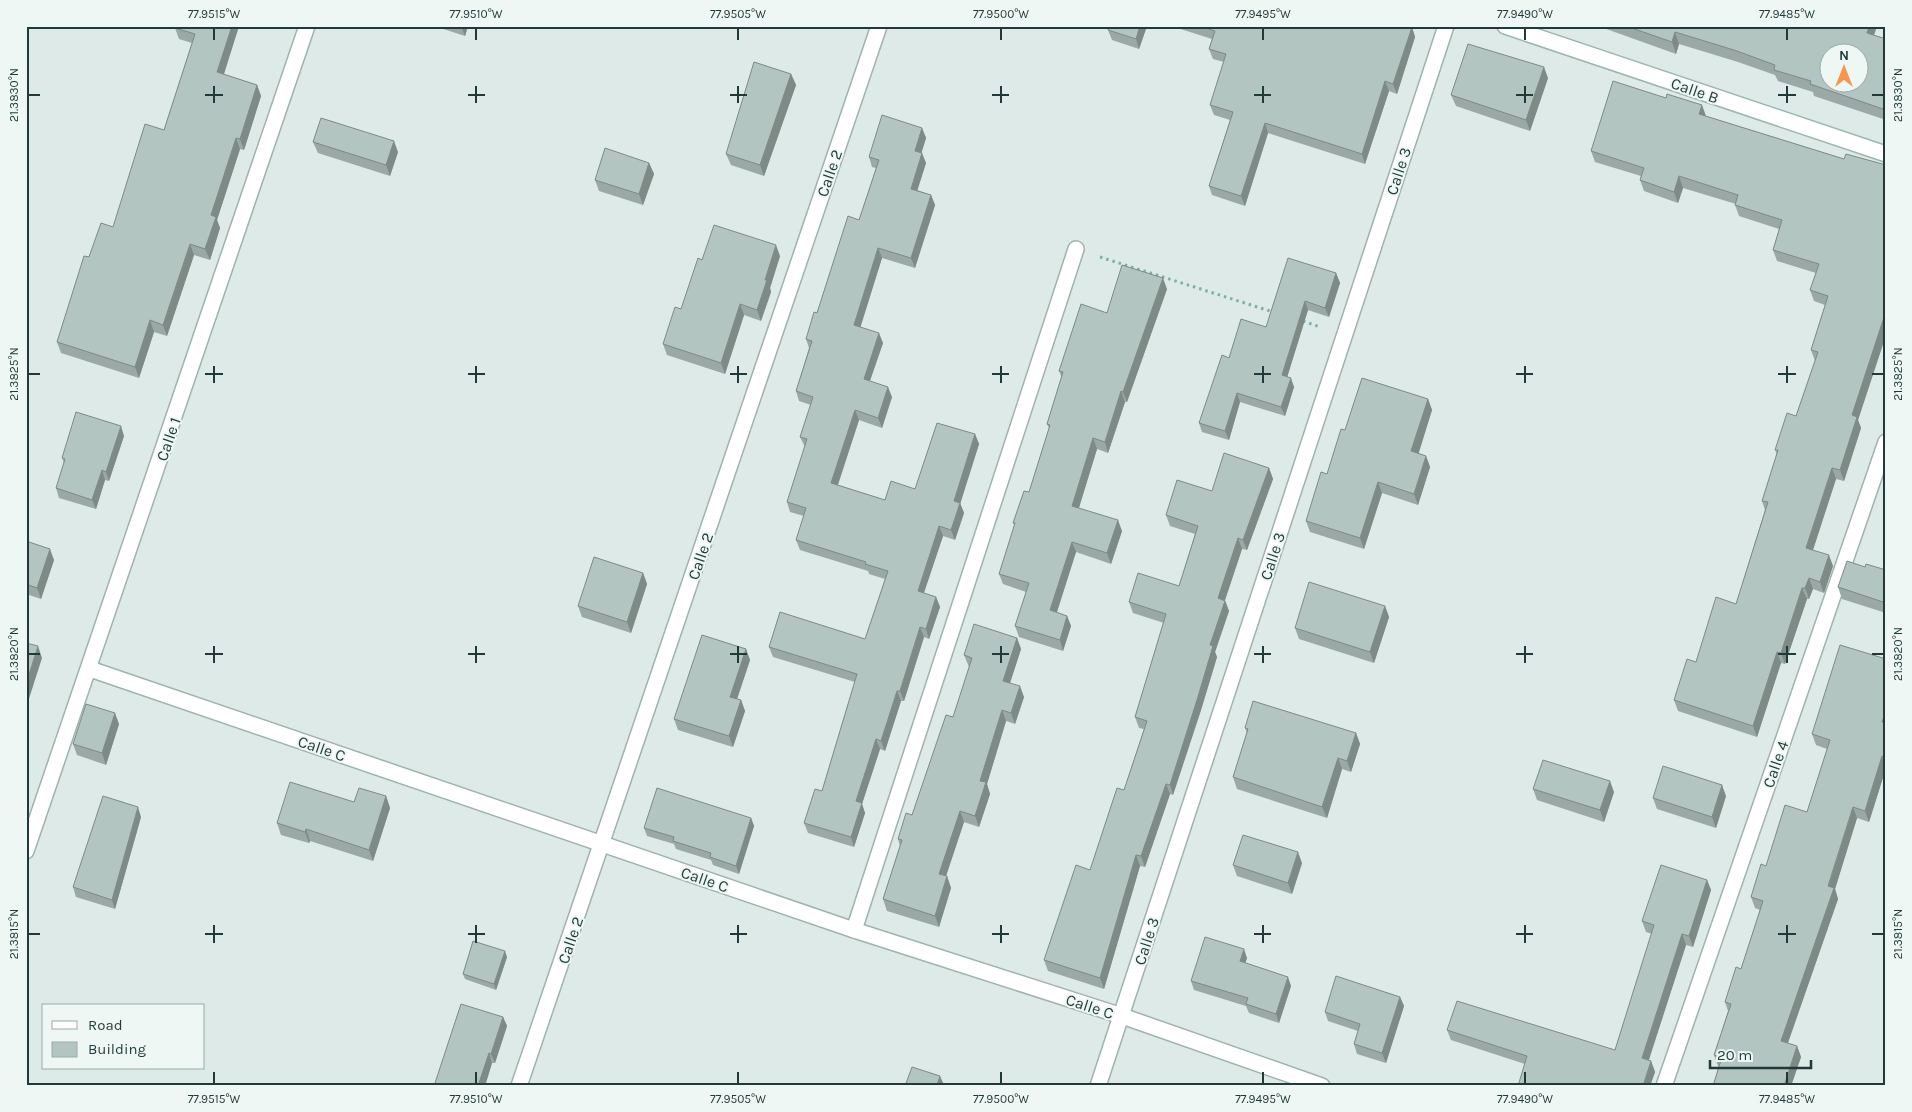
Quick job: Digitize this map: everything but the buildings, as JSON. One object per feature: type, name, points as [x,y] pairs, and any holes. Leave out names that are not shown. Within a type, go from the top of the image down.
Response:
[{"type":"street","name":"Calle 1","points":[[26,851],[90,669],[307,26]]},
{"type":"street","name":"Calle 2","points":[[519,1086],[603,844],[879,26]]},
{"type":"street","name":"Calle 3","points":[[1098,1086],[1446,26]]},
{"type":"street","name":"Calle B","points":[[1505,26],[1886,154]]},
{"type":"street","points":[[854,930],[1076,249]]},
{"type":"street","name":"Calle 4","points":[[1664,1086],[1886,442]]},
{"type":"street","name":"Calle C","points":[[90,669],[854,930],[1122,1016],[1322,1086]]},
{"type":"path","points":[[1076,249],[1280,314]]},
{"type":"path","points":[[1298,320],[1345,335]]}]
